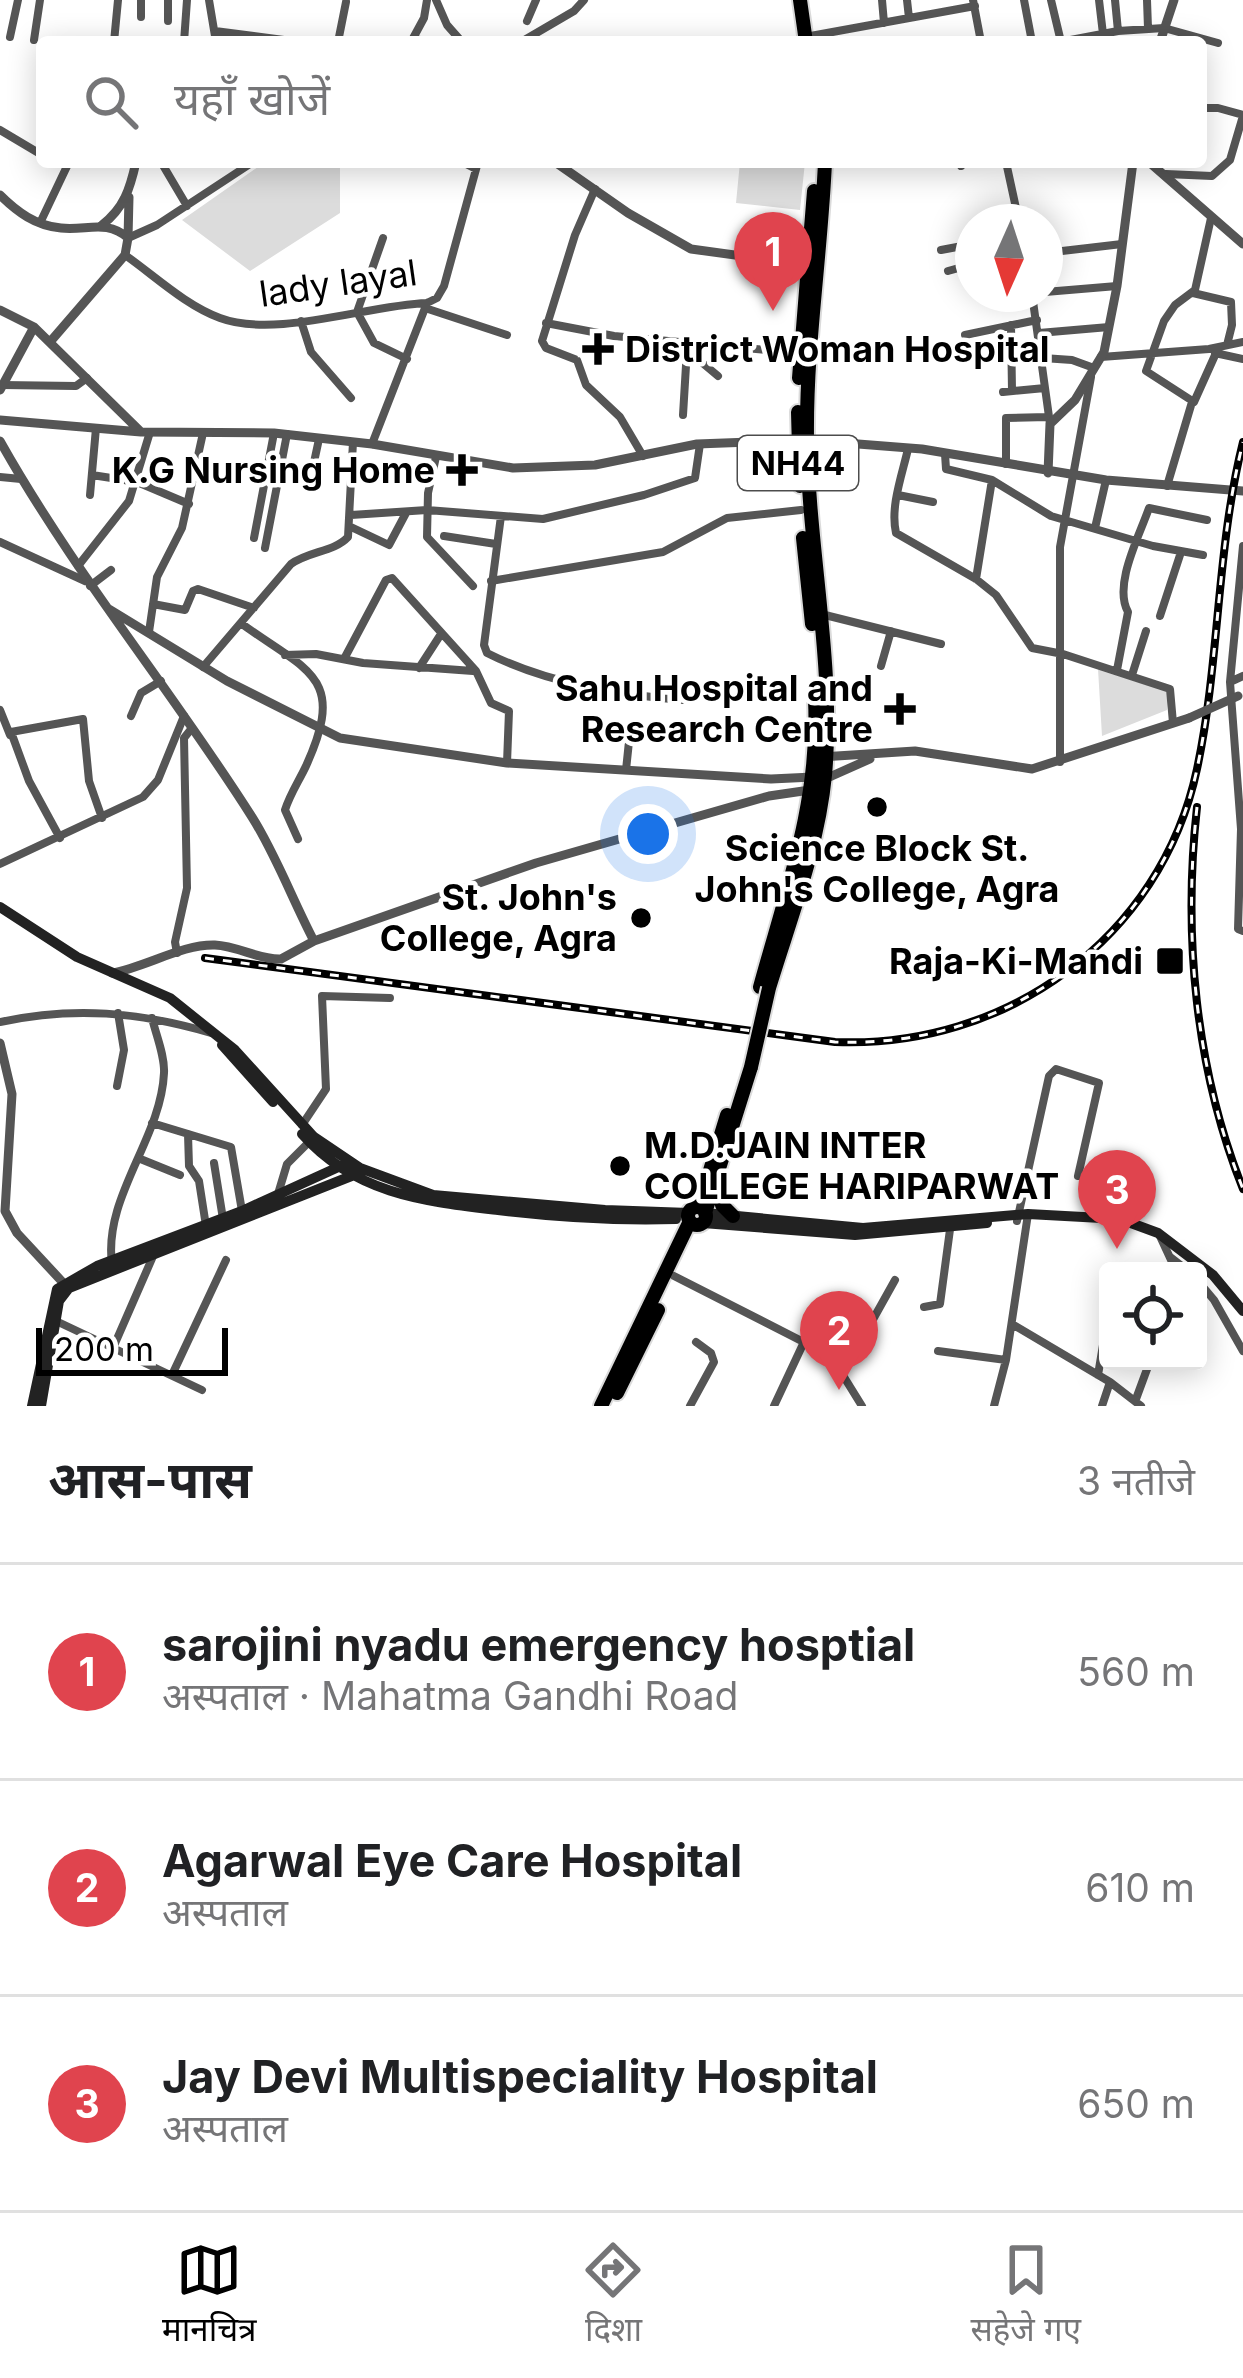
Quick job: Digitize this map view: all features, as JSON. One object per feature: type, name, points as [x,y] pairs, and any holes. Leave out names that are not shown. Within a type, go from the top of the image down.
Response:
[{"type":"highway","points":[[804,0],[810,36]]},
{"type":"highway","name":"NH44","points":[[820,168],[800,352],[801,510],[820,757]]},
{"type":"highway","name":"NH44","points":[[601,1406],[718,1178],[765,988],[812,847],[820,757],[820,614],[802,440],[821,168]]},
{"type":"highway","name":"NH44","points":[[611,1406],[674,1276],[747,1066]]},
{"type":"highway","points":[[718,1178],[720,1200],[733,1216]]},
{"type":"main road","points":[[0,907],[45,939],[170,998],[235,1050],[311,1139]]},
{"type":"main road","points":[[216,1037],[311,1139],[357,1172],[429,1203],[618,1220],[733,1216],[822,1229]]},
{"type":"main road","points":[[224,1222],[345,1164]]},
{"type":"main road","points":[[37,1406],[57,1289],[357,1172]]},
{"type":"main road","points":[[696,1217],[822,1229],[919,1227],[1025,1217],[1120,1219],[1159,1233],[1213,1276],[1243,1311]]},
{"type":"main road","points":[[112,1264],[155,1253],[207,1229]]},
{"type":"main road","points":[[37,1406],[59,1301],[67,1286]]},
{"type":"street","points":[[10,37],[18,0]]},
{"type":"street","points":[[34,40],[40,0]]},
{"type":"street","points":[[115,36],[118,0]]},
{"type":"street","points":[[141,0],[141,17]]},
{"type":"street","points":[[168,0],[168,21]]},
{"type":"street","points":[[184,36],[187,0]]},
{"type":"street","points":[[209,0],[216,36]]},
{"type":"street","points":[[418,36],[430,0]]},
{"type":"street","points":[[430,0],[457,36]]},
{"type":"street","points":[[527,21],[536,0]]},
{"type":"street","points":[[532,36],[584,0]]},
{"type":"street","points":[[882,0],[884,23]]},
{"type":"street","points":[[907,0],[910,18]]},
{"type":"street","points":[[1024,0],[1031,36]]},
{"type":"street","points":[[1051,0],[1060,36]]},
{"type":"street","points":[[1099,0],[1103,34]]},
{"type":"street","points":[[1115,0],[1118,31]]},
{"type":"street","points":[[1147,0],[1148,28]]},
{"type":"street","points":[[1162,36],[1174,0]]},
{"type":"street","points":[[339,36],[346,2]]},
{"type":"street","points":[[824,36],[974,3],[980,36]]},
{"type":"street","points":[[1092,36],[1148,28],[1193,36]]},
{"type":"street","points":[[1207,40],[1218,43]]},
{"type":"street","points":[[1164,174],[1212,176],[1230,160],[1243,115],[1207,108]]},
{"type":"street","points":[[0,130],[36,151]]},
{"type":"street","points":[[40,223],[67,168]]},
{"type":"street","points":[[50,342],[125,255],[135,168]]},
{"type":"street","points":[[165,168],[188,206]]},
{"type":"street","points":[[128,238],[244,168]]},
{"type":"street","name":"lady layal","points":[[125,255],[218,317],[243,323],[426,306],[444,286],[476,168]]},
{"type":"street","points":[[564,168],[691,249],[807,265]]},
{"type":"street","points":[[1007,168],[1015,204]]},
{"type":"street","points":[[1049,420],[1101,357],[1117,286],[1132,168]]},
{"type":"street","points":[[1156,168],[1243,244]]},
{"type":"street","points":[[595,189],[546,323],[543,345],[577,360],[586,385],[625,423],[643,456]]},
{"type":"street","points":[[102,225],[130,191]]},
{"type":"street","points":[[0,195],[40,223],[70,229],[102,225],[128,238]]},
{"type":"street","points":[[1192,402],[1146,371],[1171,310],[1192,292],[1211,218]]},
{"type":"street","points":[[383,238],[357,312],[374,343],[407,359]]},
{"type":"street","points":[[1063,251],[1122,244]]},
{"type":"street","points":[[941,250],[955,247]]},
{"type":"street","points":[[948,272],[955,270]]},
{"type":"street","points":[[1063,290],[1117,286]]},
{"type":"street","points":[[1192,292],[1231,302],[1238,324],[1227,345]]},
{"type":"street","points":[[372,445],[426,306],[507,335]]},
{"type":"street","points":[[0,310],[34,327],[145,432]]},
{"type":"street","points":[[1035,312],[1049,420],[1048,473]]},
{"type":"street","points":[[965,335],[1036,320]]},
{"type":"street","points":[[301,321],[316,361],[351,398]]},
{"type":"street","points":[[546,323],[685,346],[800,352]]},
{"type":"street","points":[[1011,325],[1007,392],[1045,388]]},
{"type":"street","points":[[34,327],[1,387],[76,386],[87,378]]},
{"type":"street","points":[[1039,333],[1109,327]]},
{"type":"street","points":[[1212,351],[1243,342]]},
{"type":"street","points":[[685,346],[718,376]]},
{"type":"street","points":[[683,415],[685,346]]},
{"type":"street","points":[[1101,357],[1212,351],[1243,359]]},
{"type":"street","points":[[1167,486],[1212,351]]},
{"type":"street","points":[[1043,358],[1072,360],[1092,373]]},
{"type":"street","points":[[1060,762],[1059,558],[1092,373]]},
{"type":"street","points":[[1006,466],[1006,418],[1049,420]]},
{"type":"street","points":[[0,420],[145,432],[281,434],[490,467],[534,469],[595,465],[700,444],[802,440],[908,449],[1106,480],[1243,491]]},
{"type":"street","points":[[90,496],[96,428]]},
{"type":"street","points":[[77,568],[113,524],[137,482],[145,432]]},
{"type":"street","points":[[149,632],[160,567],[178,537],[189,504],[203,433]]},
{"type":"street","points":[[254,538],[281,434]]},
{"type":"street","points":[[265,548],[281,434]]},
{"type":"street","points":[[311,476],[319,439]]},
{"type":"street","points":[[0,441],[87,584],[161,681],[255,822],[314,941]]},
{"type":"street","points":[[203,667],[291,564],[344,543],[351,527],[352,442]]},
{"type":"street","points":[[351,515],[428,510],[553,517],[690,480],[698,474],[700,444]]},
{"type":"street","points":[[908,449],[896,533],[976,579],[1005,606],[1032,648],[1172,690],[1173,723]]},
{"type":"street","points":[[945,454],[946,469],[992,480],[1029,506],[1065,521],[1203,555]]},
{"type":"street","points":[[436,457],[428,537],[473,586]]},
{"type":"street","points":[[92,475],[137,482],[189,504]]},
{"type":"street","points":[[0,477],[21,479]]},
{"type":"street","points":[[976,579],[992,480]]},
{"type":"street","points":[[1095,528],[1106,480]]},
{"type":"street","points":[[898,495],[933,502]]},
{"type":"street","points":[[1117,670],[1128,611],[1122,601],[1150,506],[1207,520]]},
{"type":"street","points":[[491,581],[663,553],[727,518],[801,510]]},
{"type":"street","points":[[351,527],[388,544],[406,512]]},
{"type":"street","points":[[501,516],[484,645],[493,656],[576,684],[618,692],[682,700],[692,690],[719,692]]},
{"type":"street","points":[[444,536],[496,544]]},
{"type":"street","points":[[0,542],[87,584]]},
{"type":"street","points":[[1243,546],[1230,682],[1242,830],[1238,929],[1243,931]]},
{"type":"street","points":[[1160,616],[1181,552]]},
{"type":"street","points":[[87,584],[111,570]]},
{"type":"street","points":[[344,659],[389,578],[476,671],[491,703],[509,711],[507,763]]},
{"type":"street","points":[[153,604],[185,610],[198,589],[254,608]]},
{"type":"street","points":[[109,609],[320,731],[350,740],[507,763],[816,782]]},
{"type":"street","points":[[820,614],[941,644]]},
{"type":"street","points":[[242,624],[319,681],[324,701],[320,731],[286,810],[298,839]]},
{"type":"street","points":[[880,666],[891,631]]},
{"type":"street","points":[[1132,675],[1146,631]]},
{"type":"street","points":[[419,668],[441,634]]},
{"type":"street","points":[[284,655],[316,654],[476,671]]},
{"type":"street","points":[[1230,682],[1243,676]]},
{"type":"street","points":[[131,716],[141,693],[161,681]]},
{"type":"street","points":[[820,757],[915,751],[1032,769],[1189,718],[1240,695]]},
{"type":"street","points":[[0,710],[10,735]]},
{"type":"street","points":[[0,864],[143,797],[155,783],[184,716]]},
{"type":"street","points":[[60,838],[29,781],[11,732],[82,719],[88,782],[102,818]]},
{"type":"street","points":[[177,954],[175,942],[187,888],[184,738],[192,728]]},
{"type":"street","points":[[626,770],[630,732]]},
{"type":"street","points":[[112,973],[142,968],[198,946],[220,945],[273,960],[291,956],[314,941],[536,863],[786,793],[880,755]]},
{"type":"street","points":[[784,778],[786,793]]},
{"type":"street","points":[[302,1125],[326,1089],[322,996],[390,998]]},
{"type":"street","points":[[0,1022],[52,1011],[118,1013],[216,1037]]},
{"type":"street","points":[[116,1086],[124,1050],[118,1013]]},
{"type":"street","points":[[112,1264],[120,1208],[152,1123],[164,1073],[152,1018]]},
{"type":"street","points":[[0,1043],[12,1094],[3,1166],[4,1211],[17,1233],[67,1286]]},
{"type":"street","points":[[994,1406],[1012,1324],[1049,1076],[1056,1069],[1099,1083],[1078,1176]]},
{"type":"street","points":[[152,1123],[225,1143],[233,1150],[242,1211]]},
{"type":"street","points":[[188,1134],[189,1166],[199,1180],[207,1229]]},
{"type":"street","points":[[278,1194],[286,1164],[311,1139]]},
{"type":"street","points":[[138,1158],[180,1174]]},
{"type":"street","points":[[214,1163],[224,1222]]},
{"type":"street","points":[[924,1307],[940,1304],[951,1223]]},
{"type":"street","points":[[1159,1233],[1169,1262]]},
{"type":"street","points":[[113,1348],[155,1253]]},
{"type":"street","points":[[1169,1256],[1177,1262]]},
{"type":"street","points":[[172,1375],[226,1260]]},
{"type":"street","points":[[674,1276],[831,1356],[862,1406]]},
{"type":"street","points":[[842,1375],[895,1280]]},
{"type":"street","points":[[1207,1292],[1243,1351]]},
{"type":"street","points":[[56,1322],[202,1390]]},
{"type":"street","points":[[1012,1324],[1138,1403],[1147,1370]]},
{"type":"street","points":[[690,1406],[714,1362],[711,1352],[696,1342]]},
{"type":"street","points":[[774,1406],[804,1342]]},
{"type":"street","points":[[938,1352],[1006,1360]]},
{"type":"street","points":[[1098,1376],[1099,1370]]},
{"type":"street","points":[[1102,1406],[1110,1382]]},
{"type":"shaded area","points":[[256,168],[340,168],[340,213],[250,271],[182,220]]},
{"type":"shaded area","points":[[739,168],[804,168],[800,210],[736,203]]},
{"type":"shaded area","points":[[1098,669],[1169,691],[1167,710],[1102,736]]},
{"type":"railway","points":[[205,958],[835,1042],[898,1039],[958,1026],[1015,1004],[1066,972],[1111,932],[1149,884],[1178,830],[1204,728],[1228,523],[1243,442]]},
{"type":"railway","points":[[1197,807],[1192,903],[1197,1001],[1214,1097],[1243,1189]]},
{"type":"place","name":"sarojini nyadu emergency hosptial","points":[[773,311]]},
{"type":"place","name":"District Woman Hospital","points":[[598,349]]},
{"type":"place","name":"K.G Nursing Home","points":[[462,470]]},
{"type":"place","name":"Sahu Hospital and Research Centre","points":[[900,709]]},
{"type":"place","name":"Science Block St. John's College, Agra","points":[[877,807]]},
{"type":"place","name":"St. John's College, Agra","points":[[641,918]]},
{"type":"place","name":"Raja-Ki-Mandi","points":[[1170,961]]},
{"type":"place","name":"M.D.JAIN INTER COLLEGE HARIPARWAT","points":[[620,1166]]},
{"type":"place","name":"Jay Devi Multispeciality Hospital","points":[[1117,1249]]},
{"type":"place","name":"Agarwal Eye Care Hospital","points":[[839,1390]]}]
